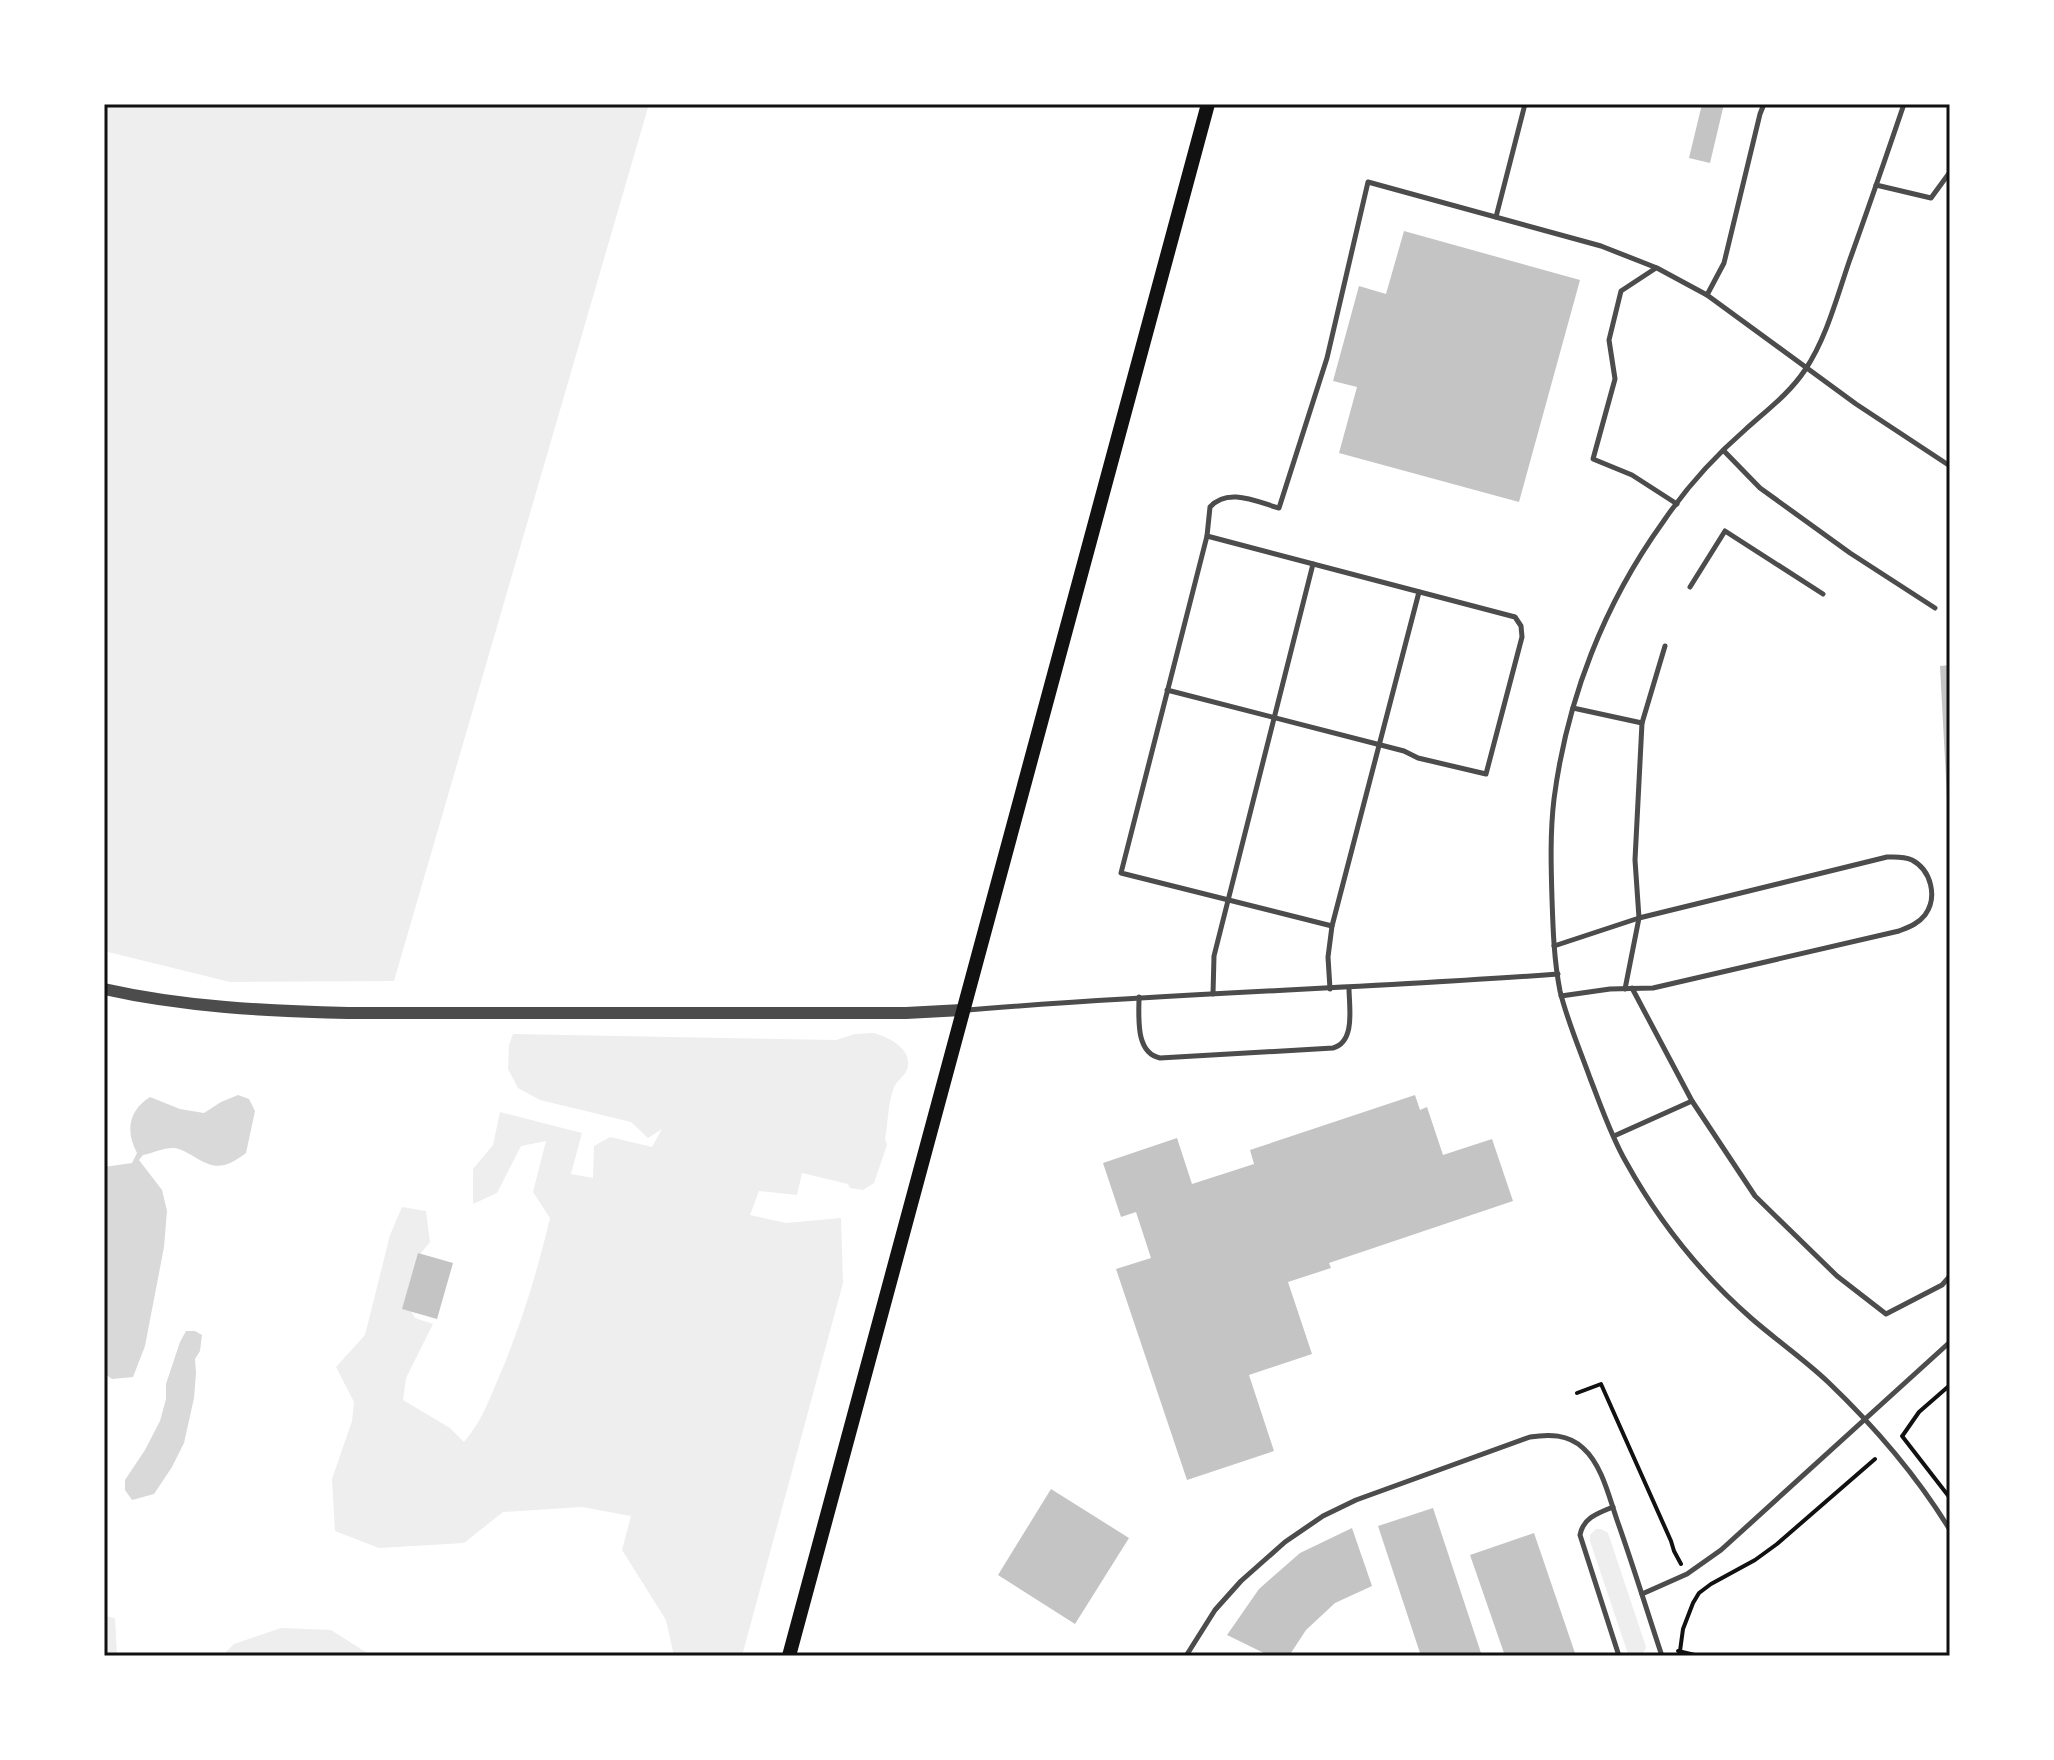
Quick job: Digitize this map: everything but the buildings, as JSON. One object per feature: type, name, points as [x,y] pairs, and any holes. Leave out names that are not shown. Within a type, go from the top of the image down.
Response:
[{"type":"main road","points":[[789,1656],[1208,104]]},
{"type":"street","points":[[104,989],[199,1005],[334,1013],[906,1013],[962,1010]]},
{"type":"lane","points":[[1496,217],[1525,104]]},
{"type":"lane","points":[[1707,295],[1724,263],[1764,104]]},
{"type":"lane","points":[[1904,104],[1828,325],[1806,369],[1777,404],[1702,472],[1662,522],[1606,618],[1580,681],[1573,708],[1554,801],[1551,873],[1554,946],[1561,996],[1604,1114],[1625,1161],[1671,1231],[1711,1279],[1748,1316],[1826,1380],[1864,1419],[1924,1490],[1950,1530]]},
{"type":"lane","points":[[1876,185],[1931,198],[1950,172]]},
{"type":"lane","points":[[1332,926],[1121,873],[1207,536],[1210,507],[1221,498],[1230,496],[1279,508],[1327,358],[1368,182],[1601,246],[1657,268],[1707,295],[1806,369],[1950,466]]},
{"type":"lane","points":[[1657,268],[1621,291],[1609,340],[1615,379],[1593,459],[1632,475],[1677,504]]},
{"type":"lane","points":[[1724,451],[1760,488],[1850,553],[1935,608]]},
{"type":"lane","points":[[1690,587],[1725,531],[1823,594]]},
{"type":"lane","points":[[1167,690],[1486,774],[1522,637],[1521,626],[1515,617],[1207,536]]},
{"type":"lane","points":[[1213,994],[1214,956],[1227,900],[1313,564]]},
{"type":"lane","points":[[1330,989],[1328,957],[1332,926],[1419,592]]},
{"type":"lane","points":[[1665,646],[1642,723],[1635,860],[1639,918],[1628,988],[1692,1101],[1755,1196],[1837,1276],[1886,1314],[1942,1285],[1950,1276]]},
{"type":"lane","points":[[1573,708],[1642,723]]},
{"type":"lane","points":[[1554,946],[1639,918],[1887,857],[1914,861],[1926,873],[1932,887],[1931,903],[1925,916],[1913,926],[1899,931],[1653,988],[1610,989],[1561,996]]},
{"type":"lane","points":[[962,1010],[1558,974]]},
{"type":"lane","points":[[1139,997],[1141,1038],[1146,1050],[1160,1058],[1341,1046],[1349,1029],[1349,988]]},
{"type":"lane","points":[[1614,1136],[1692,1101]]},
{"type":"lane","points":[[1642,1594],[1687,1574],[1721,1550],[1950,1342]]},
{"type":"lane","points":[[1186,1656],[1215,1610],[1241,1581],[1285,1542],[1323,1516],[1400,1483],[1530,1437],[1555,1435],[1580,1445],[1596,1466],[1613,1507],[1662,1656]]},
{"type":"lane","points":[[1613,1507],[1587,1519],[1580,1535],[1619,1656]]},
{"type":"path","points":[[1577,1393],[1601,1384],[1674,1551],[1699,1593]]},
{"type":"path","points":[[1950,1385],[1919,1412],[1900,1438],[1950,1498]]},
{"type":"path","points":[[1680,1651],[1683,1629],[1699,1593],[1777,1544],[1875,1459]]},
{"type":"path","points":[[1662,1656],[1680,1651],[1699,1656]]},
{"type":"shaded area","points":[[104,104],[649,104],[394,981],[230,982],[104,951]]},
{"type":"shaded area","points":[[873,1033],[902,1048],[908,1060],[906,1072],[895,1084],[892,1093],[885,1139],[887,1145],[874,1183],[863,1190],[802,1173],[797,1195],[759,1191],[750,1215],[786,1223],[841,1218],[843,1283],[742,1656],[674,1656],[666,1620],[622,1550],[631,1516],[582,1507],[503,1512],[464,1543],[379,1548],[335,1531],[332,1479],[352,1421],[354,1402],[336,1367],[365,1335],[390,1235],[402,1207],[426,1211],[430,1242],[417,1258],[407,1304],[415,1318],[433,1324],[406,1378],[403,1400],[450,1428],[464,1442],[484,1411],[507,1357],[528,1299],[550,1218],[533,1192],[546,1141],[521,1146],[497,1193],[473,1204],[473,1169],[493,1145],[500,1112],[582,1133],[571,1174],[593,1178],[594,1146],[610,1137],[652,1147],[662,1129],[648,1138],[631,1122],[540,1100],[518,1088],[508,1069],[509,1045],[513,1034],[836,1040]]},
{"type":"shaded area","points":[[238,1095],[249,1099],[255,1111],[246,1153],[239,1158],[220,1166],[171,1148],[143,1155],[139,1160],[162,1190],[167,1211],[164,1247],[145,1346],[133,1377],[112,1379],[104,1373],[104,1167],[132,1163],[137,1153],[131,1137],[131,1122],[137,1108],[150,1097],[180,1109],[204,1113]]},
{"type":"shaded area","points":[[186,1331],[202,1335],[200,1351],[195,1359],[194,1398],[184,1443],[154,1494],[132,1500],[125,1490],[125,1480],[160,1421],[166,1399],[166,1384]]},
{"type":"shaded area","points":[[1596,1529],[1608,1533],[1646,1647],[1640,1656],[1628,1654],[1590,1541],[1590,1535]]},
{"type":"shaded area","points":[[104,1616],[115,1618],[117,1656],[104,1656]]},
{"type":"shaded area","points":[[281,1628],[331,1630],[372,1656],[222,1656],[234,1644]]}]
